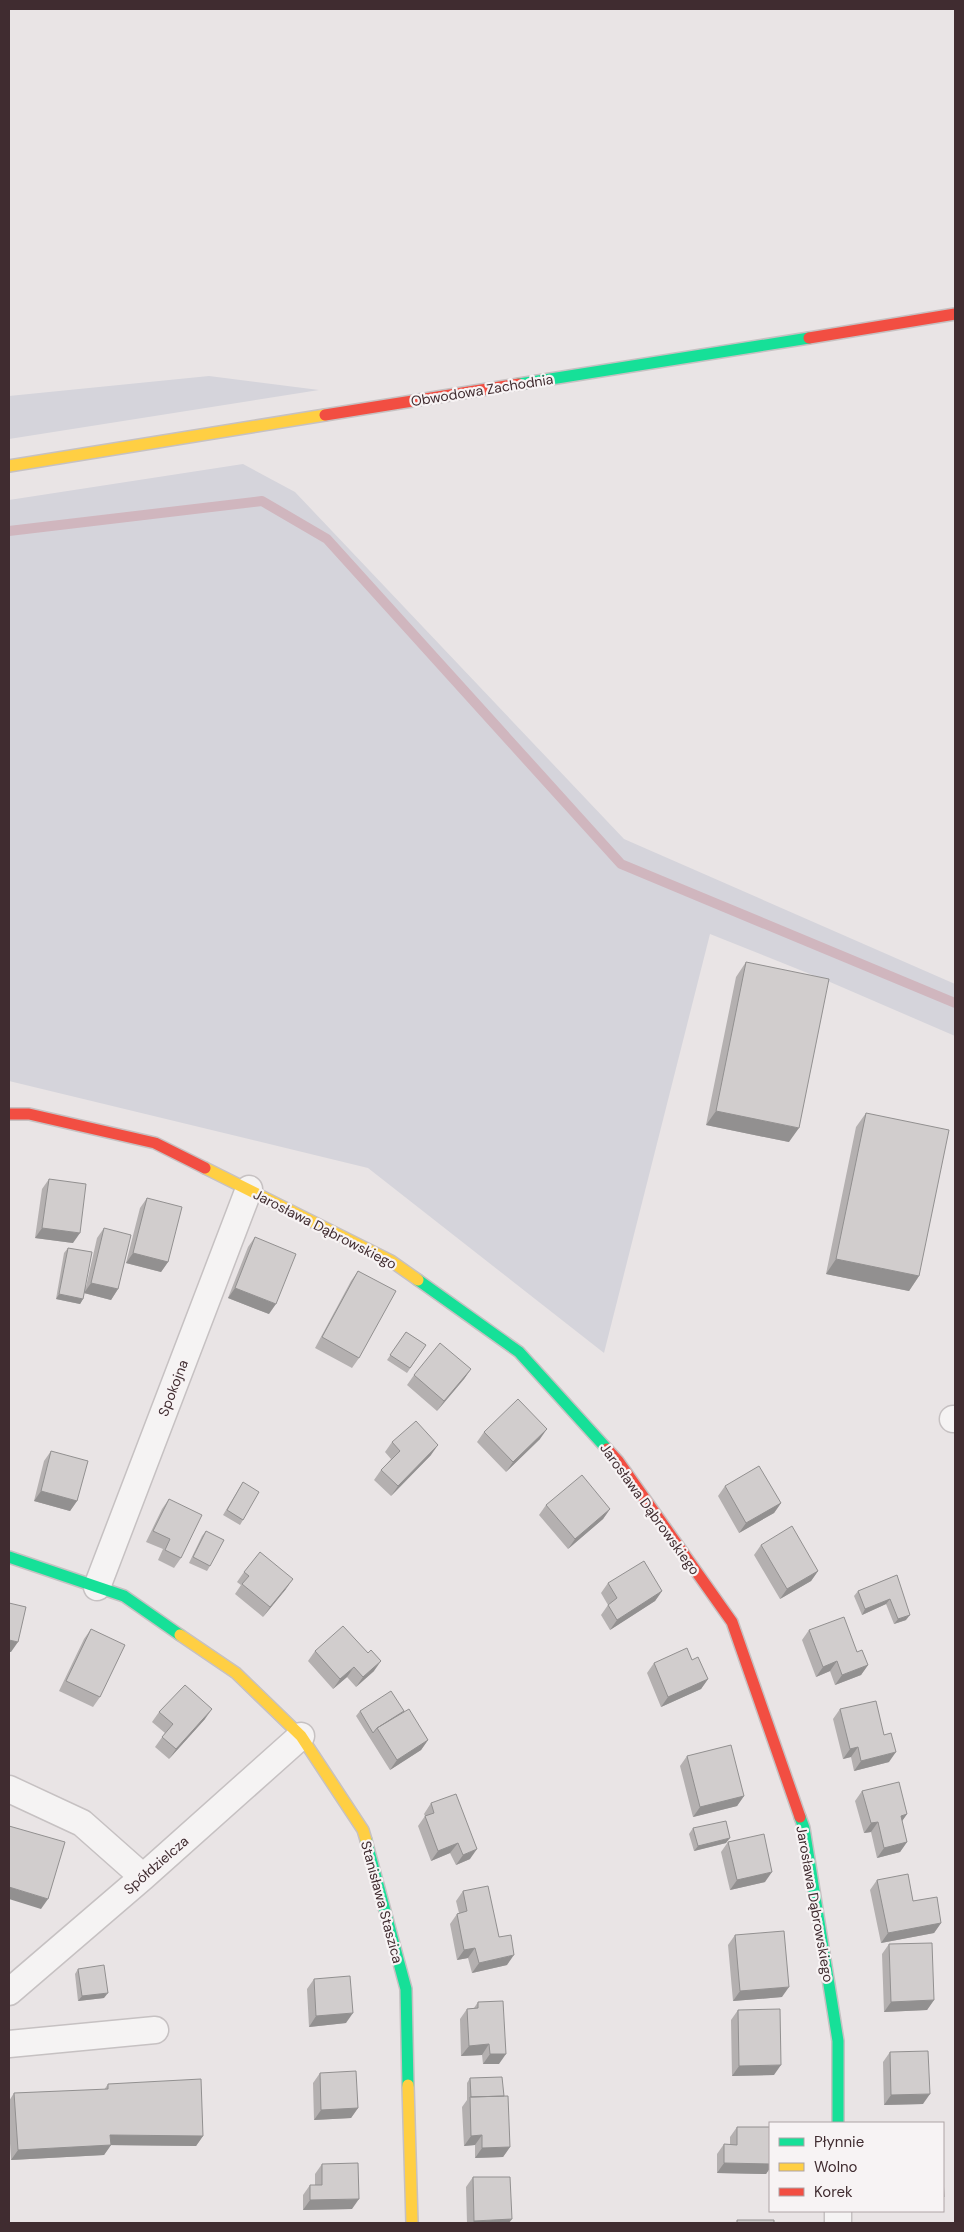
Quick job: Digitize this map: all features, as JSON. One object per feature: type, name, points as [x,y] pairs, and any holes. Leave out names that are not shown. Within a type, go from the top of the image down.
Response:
[{"type":"street","name":"Obwodowa Zachodnia","points":[[9,466],[955,314]]},
{"type":"street","name":"Jarosława Dąbrowskiego","points":[[9,1114],[30,1114],[155,1142],[391,1261],[519,1352],[618,1461],[732,1622],[804,1828],[838,2041],[838,2122]]},
{"type":"street","name":"Spokojna","points":[[97,1587],[249,1190]]},
{"type":"street","name":"Stanisława Staszica","points":[[9,1557],[124,1596],[236,1673],[301,1736],[363,1830],[406,1989],[412,2223]]},
{"type":"street","name":"Spółdzielcza","points":[[9,1992],[143,1877],[301,1736]]},
{"type":"street","points":[[9,1790],[82,1823],[143,1877]]},
{"type":"street","points":[[9,2044],[156,2030]]},
{"type":"shaded area","points":[[209,376],[319,390],[9,439],[9,396]]},
{"type":"shaded area","points":[[243,464],[295,492],[624,839],[955,984],[955,1036],[830,982],[710,934],[604,1353],[368,1168],[9,1081],[9,500]]},
{"type":"building","points":[[746,962],[829,979],[799,1128],[716,1111]]},
{"type":"building","points":[[866,1113],[949,1130],[919,1276],[836,1259]]},
{"type":"building","points":[[49,1179],[86,1184],[80,1233],[42,1228]]},
{"type":"building","points":[[147,1198],[182,1207],[168,1262],[133,1253]]},
{"type":"building","points":[[104,1228],[131,1235],[118,1289],[91,1283]]},
{"type":"building","points":[[255,1237],[296,1254],[276,1304],[235,1288]]},
{"type":"building","points":[[68,1248],[92,1252],[83,1299],[59,1294]]},
{"type":"building","points":[[358,1271],[396,1291],[359,1358],[322,1337]]},
{"type":"building","points":[[406,1332],[426,1345],[410,1368],[390,1355]]},
{"type":"building","points":[[440,1343],[471,1369],[444,1401],[414,1375]]},
{"type":"building","points":[[518,1399],[547,1429],[513,1462],[484,1432]]},
{"type":"building","points":[[416,1421],[438,1445],[398,1486],[381,1470],[400,1451],[392,1442]]},
{"type":"building","points":[[51,1451],[88,1461],[77,1501],[41,1491]]},
{"type":"building","points":[[759,1466],[781,1503],[746,1523],[725,1486]]},
{"type":"building","points":[[582,1475],[610,1509],[575,1539],[546,1505]]},
{"type":"building","points":[[243,1482],[259,1492],[243,1520],[227,1510]]},
{"type":"building","points":[[169,1499],[202,1515],[181,1558],[165,1550],[170,1539],[153,1531]]},
{"type":"building","points":[[792,1526],[818,1571],[787,1589],[761,1545]]},
{"type":"building","points":[[206,1531],[224,1540],[210,1566],[193,1557]]},
{"type":"building","points":[[260,1552],[293,1579],[270,1607],[242,1584],[249,1576],[244,1572]]},
{"type":"building","points":[[644,1561],[662,1591],[617,1620],[608,1605],[617,1598],[608,1583]]},
{"type":"building","points":[[897,1575],[910,1615],[898,1619],[890,1599],[865,1609],[858,1591]]},
{"type":"building","points":[[9,1603],[26,1607],[18,1642],[9,1640]]},
{"type":"building","points":[[844,1617],[857,1652],[862,1650],[868,1665],[842,1675],[837,1661],[823,1667],[809,1630]]},
{"type":"building","points":[[343,1626],[368,1653],[371,1650],[381,1661],[363,1677],[354,1667],[340,1679],[315,1651]]},
{"type":"building","points":[[91,1629],[125,1645],[100,1697],[66,1681]]},
{"type":"building","points":[[687,1648],[692,1660],[698,1657],[708,1679],[668,1697],[654,1663]]},
{"type":"building","points":[[185,1685],[212,1709],[176,1749],[162,1737],[173,1724],[159,1712]]},
{"type":"building","points":[[391,1691],[404,1711],[377,1728],[373,1733],[360,1711]]},
{"type":"building","points":[[876,1701],[884,1735],[891,1733],[896,1752],[861,1761],[858,1747],[850,1749],[840,1709]]},
{"type":"building","points":[[409,1709],[428,1740],[397,1760],[377,1728]]},
{"type":"building","points":[[731,1745],[744,1796],[700,1807],[687,1756]]},
{"type":"building","points":[[899,1782],[907,1814],[901,1816],[907,1842],[884,1848],[878,1822],[871,1823],[862,1791]]},
{"type":"building","points":[[456,1794],[477,1849],[463,1855],[458,1843],[438,1851],[425,1816],[434,1813],[431,1803]]},
{"type":"building","points":[[726,1821],[730,1838],[698,1846],[693,1828]]},
{"type":"building","points":[[9,1826],[65,1842],[48,1899],[9,1887]]},
{"type":"building","points":[[764,1834],[772,1872],[737,1880],[728,1842]]},
{"type":"building","points":[[908,1874],[913,1901],[937,1897],[941,1923],[888,1933],[877,1880]]},
{"type":"building","points":[[488,1886],[499,1937],[511,1935],[514,1955],[479,1963],[475,1948],[464,1950],[457,1914],[467,1911],[463,1891]]},
{"type":"building","points":[[784,1931],[789,1987],[740,1991],[735,1935]]},
{"type":"building","points":[[932,1943],[934,2000],[891,2002],[889,1944]]},
{"type":"building","points":[[104,1965],[108,1993],[82,1996],[78,1969]]},
{"type":"building","points":[[350,1976],[353,2013],[316,2016],[314,1979]]},
{"type":"building","points":[[503,2001],[506,2054],[490,2054],[489,2044],[469,2046],[467,2009],[478,2008],[478,2002]]},
{"type":"building","points":[[780,2009],[781,2065],[739,2066],[738,2010]]},
{"type":"building","points":[[928,2051],[930,2094],[891,2095],[890,2052]]},
{"type":"building","points":[[356,2071],[358,2108],[321,2110],[320,2073]]},
{"type":"building","points":[[502,2077],[504,2096],[471,2097],[470,2078]]},
{"type":"building","points":[[201,2079],[203,2136],[110,2135],[111,2145],[18,2150],[14,2093],[108,2089],[108,2084]]},
{"type":"building","points":[[508,2096],[510,2147],[482,2148],[482,2135],[471,2136],[470,2097]]},
{"type":"building","points":[[737,2127],[769,2127],[769,2164],[724,2163],[724,2144],[737,2145]]},
{"type":"building","points":[[358,2163],[359,2199],[310,2200],[310,2185],[322,2185],[322,2164]]},
{"type":"building","points":[[473,2177],[510,2177],[512,2219],[474,2221]]},
{"type":"building","points":[[737,2220],[774,2220],[774,2223],[737,2223]]},
{"type":"waterway","points":[[9,531],[262,501],[327,539],[621,864],[955,1003]]},
{"type":"traffic: fast","points":[[519,384],[809,338]]},
{"type":"traffic: fast","points":[[418,1280],[519,1352],[607,1449]]},
{"type":"traffic: fast","points":[[9,1557],[124,1596],[180,1635]]},
{"type":"traffic: fast","points":[[800,1817],[804,1828],[838,2041],[838,2122]]},
{"type":"traffic: fast","points":[[366,1840],[406,1989],[408,2085]]},
{"type":"traffic: slow","points":[[9,466],[325,415]]},
{"type":"traffic: slow","points":[[205,1168],[391,1261],[418,1280]]},
{"type":"traffic: slow","points":[[180,1635],[236,1673],[301,1736],[363,1830],[366,1840]]},
{"type":"traffic: slow","points":[[408,2085],[412,2223]]},
{"type":"traffic: jam","points":[[809,338],[955,314]]},
{"type":"traffic: jam","points":[[325,415],[519,384]]},
{"type":"traffic: jam","points":[[9,1114],[29,1114],[155,1143],[205,1168]]},
{"type":"traffic: jam","points":[[607,1449],[618,1461],[732,1622],[800,1817]]}]
